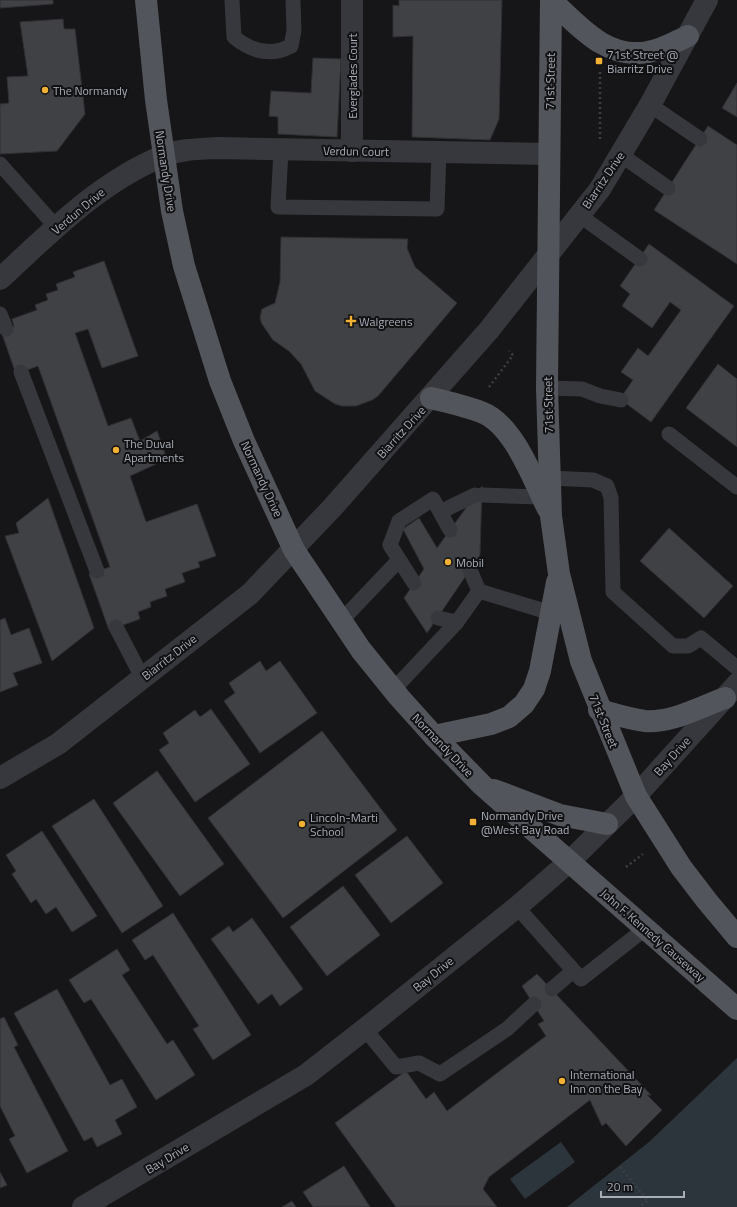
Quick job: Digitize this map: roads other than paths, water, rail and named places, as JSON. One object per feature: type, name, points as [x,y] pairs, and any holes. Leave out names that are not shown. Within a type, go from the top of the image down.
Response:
[{"type":"main road","name":"Normandy Drive","points":[[146,0],[156,100],[174,218],[184,266],[220,381],[244,441],[294,550],[361,650],[393,690],[434,736],[482,785],[570,861]]},
{"type":"main road","points":[[551,0],[600,44],[617,51],[646,52],[688,36]]},
{"type":"main road","name":"71st Street","points":[[551,0],[547,497],[558,574],[581,661],[636,796]]},
{"type":"main road","points":[[431,398],[482,412],[504,428],[547,497]]},
{"type":"main road","points":[[434,736],[491,724],[509,717],[524,704],[534,689],[540,670],[558,574]]},
{"type":"main road","points":[[600,710],[645,721],[657,721],[670,718],[731,691]]},
{"type":"main road","points":[[482,785],[560,815],[607,824]]},
{"type":"main road","points":[[636,796],[681,867],[737,937]]},
{"type":"main road","name":"John F. Kennedy Causeway","points":[[570,861],[737,1009]]},
{"type":"street","name":"Everglades Court","points":[[352,0],[352,151]]},
{"type":"street","name":"Biarritz Drive","points":[[0,778],[58,744],[250,594],[294,550],[431,398],[489,330],[600,189],[650,105],[708,0]]},
{"type":"street","name":"Verdun Court","points":[[164,155],[208,149],[549,154]]},
{"type":"street","name":"Verdun Drive","points":[[0,279],[56,228],[105,187],[164,155]]},
{"type":"street","name":"Bay Drive","points":[[83,1207],[306,1075],[365,1029],[517,907],[570,861],[636,796],[731,691]]},
{"type":"lane","points":[[232,0],[234,37],[245,46],[255,51],[282,50],[291,46],[294,31],[293,0]]},
{"type":"lane","points":[[650,105],[700,139]]},
{"type":"lane","points":[[281,150],[278,208],[437,209],[439,152]]},
{"type":"lane","points":[[621,155],[668,188]]},
{"type":"lane","points":[[0,164],[56,228]]},
{"type":"lane","points":[[579,215],[640,259]]},
{"type":"lane","points":[[0,314],[6,330]]},
{"type":"lane","points":[[21,372],[97,571]]},
{"type":"lane","points":[[547,388],[582,389],[600,396],[621,400]]},
{"type":"lane","points":[[669,434],[737,488]]},
{"type":"lane","points":[[440,512],[478,495],[547,497],[593,480],[607,486],[612,498],[613,592],[673,646],[688,646],[701,638],[737,668]]},
{"type":"lane","points":[[414,583],[390,545],[399,521],[433,499],[450,530]]},
{"type":"lane","points":[[341,621],[399,560]]},
{"type":"lane","points":[[470,570],[479,591],[551,613]]},
{"type":"lane","points":[[393,690],[457,622],[479,591]]},
{"type":"lane","points":[[438,618],[457,622]]},
{"type":"lane","points":[[116,627],[142,677]]},
{"type":"lane","points":[[517,907],[581,979],[646,928]]},
{"type":"lane","points":[[552,989],[573,971]]},
{"type":"lane","points":[[365,1029],[396,1067],[419,1063],[440,1074],[508,1029],[534,1004]]},
{"type":"place","name":"71st Street @ Biarritz Drive","points":[[599,61]]},
{"type":"place","name":"The Normandy","points":[[45,90]]},
{"type":"place","name":"Walgreens","points":[[351,321]]},
{"type":"place","name":"The Duval Apartments","points":[[116,450]]},
{"type":"place","name":"Mobil","points":[[448,562]]},
{"type":"place","name":"Normandy Drive @West Bay Road","points":[[473,822]]},
{"type":"place","name":"Lincoln-Marti School","points":[[302,824]]},
{"type":"place","name":"International Inn on the Bay","points":[[562,1081]]}]
